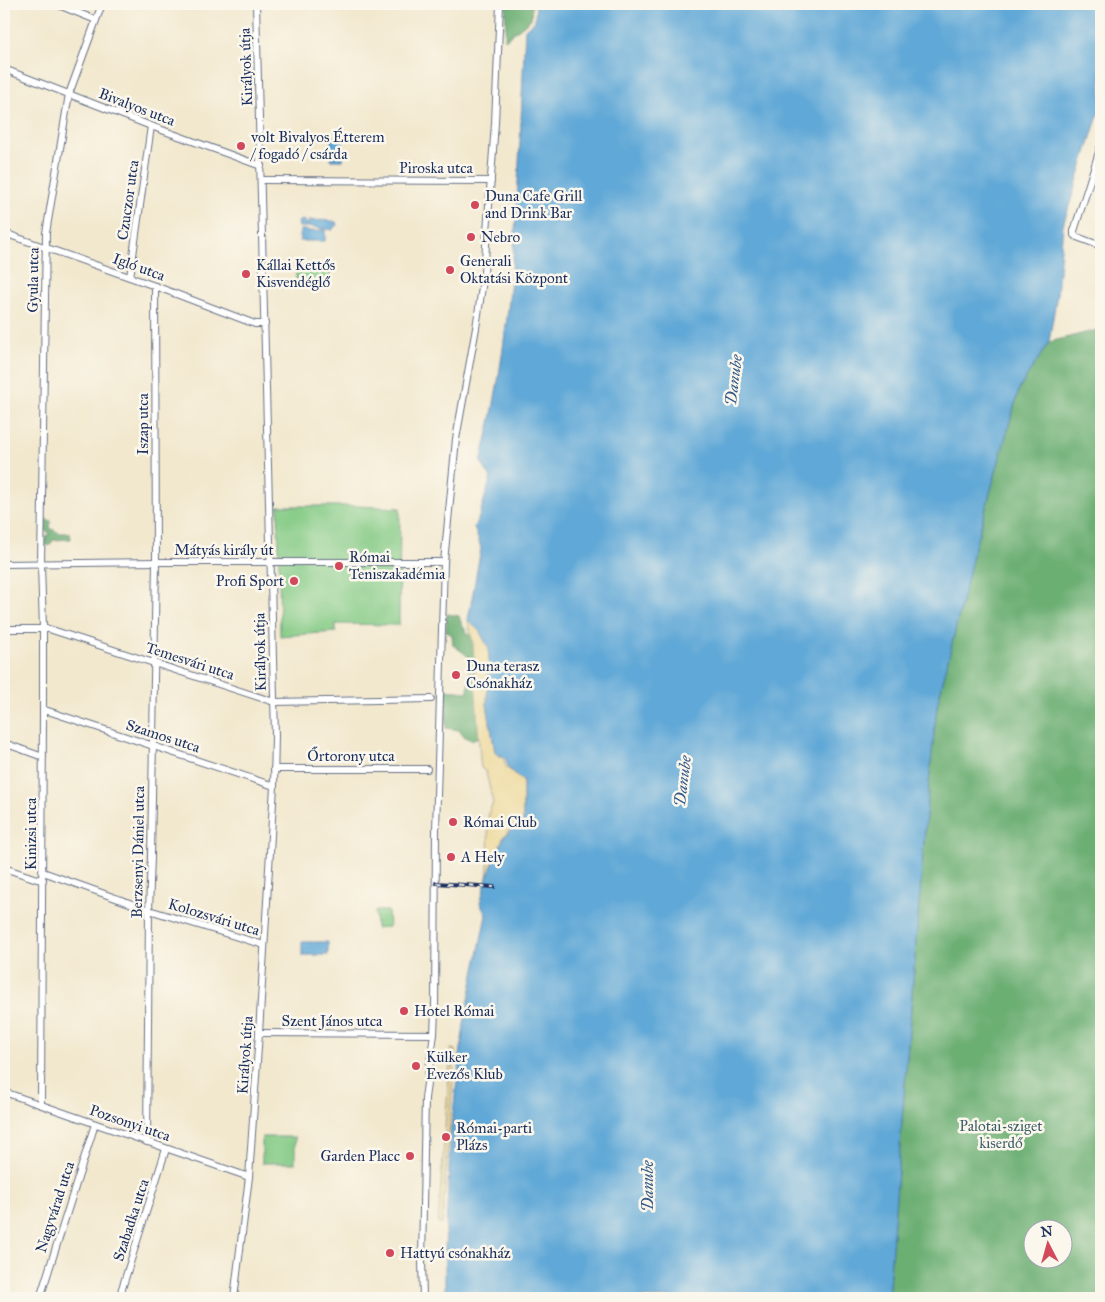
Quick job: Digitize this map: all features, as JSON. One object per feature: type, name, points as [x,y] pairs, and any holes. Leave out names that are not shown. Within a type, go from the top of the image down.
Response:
[{"type":"street","points":[[56,4],[96,20]]},
{"type":"street","name":"Gyula utca","points":[[42,564],[46,233],[69,94],[102,4]]},
{"type":"street","name":"Királyok útja","points":[[234,1298],[249,1177],[274,786],[274,702],[256,4]]},
{"type":"street","points":[[423,1298],[425,1098],[434,1034],[435,1011],[436,830],[444,562],[456,439],[484,273],[492,181],[500,4]]},
{"type":"street","name":"Bivalyos utca","points":[[4,69],[261,166]]},
{"type":"street","name":"Czuczor utca","points":[[130,277],[151,126]]},
{"type":"street","points":[[1101,146],[1074,232],[1074,235],[1077,237],[1101,246]]},
{"type":"street","name":"Piroska utca","points":[[261,180],[492,181]]},
{"type":"street","name":"Igló utca","points":[[4,233],[130,277],[255,324],[265,324]]},
{"type":"street","name":"Iszap utca","points":[[154,286],[156,562]]},
{"type":"street","name":"Berzsenyi Dániel utca","points":[[147,1142],[149,910],[156,562]]},
{"type":"street","name":"Mátyás király út","points":[[4,564],[444,562]]},
{"type":"street","name":"Kinizsi utca","points":[[41,1104],[44,711],[42,564]]},
{"type":"street","name":"Temesvári utca","points":[[4,629],[49,628],[274,702],[431,699]]},
{"type":"street","name":"Szamos utca","points":[[44,711],[274,786]]},
{"type":"street","points":[[4,743],[43,757]]},
{"type":"street","name":"Őrtorony utca","points":[[274,769],[427,769]]},
{"type":"street","name":"Kolozsvári utca","points":[[4,868],[37,879],[43,876],[264,945]]},
{"type":"street","name":"Szent János utca","points":[[259,1033],[434,1034]]},
{"type":"street","name":"Pozsonyi utca","points":[[4,1092],[249,1177]]},
{"type":"street","name":"Nagyvárad utca","points":[[40,1298],[95,1124]]},
{"type":"street","name":"Szabadka utca","points":[[119,1298],[166,1149]]},
{"type":"green space","points":[[506,4],[532,4],[531,19],[505,40]]},
{"type":"green space","points":[[296,270],[330,270],[330,286],[296,285]]},
{"type":"green space","name":"Palotai-sziget kiserdő","points":[[1101,329],[1101,1298],[888,1298],[928,791],[937,706],[976,543],[1019,389],[1049,342]]},
{"type":"green space","name":"Római Teniszakadémia","points":[[278,506],[400,508],[399,625],[336,624],[336,632],[280,636]]},
{"type":"green space","points":[[46,519],[51,521],[50,528],[59,533],[70,533],[71,539],[53,540],[50,545],[46,546],[46,536],[50,533],[45,531]]},
{"type":"green space","points":[[447,614],[459,616],[466,631],[477,643],[484,735],[471,740],[463,736],[459,730],[446,728],[446,690],[468,692],[470,663],[468,656],[453,645],[452,635],[446,631]]},
{"type":"green space","points":[[375,911],[388,911],[389,927],[376,928]]},
{"type":"green space","points":[[262,1137],[295,1137],[295,1163],[262,1163]]},
{"type":"sand","points":[[468,620],[480,632],[489,649],[487,704],[495,752],[503,757],[506,767],[523,781],[523,822],[513,826],[504,836],[487,878],[489,859],[488,823],[489,812],[493,803],[486,772],[481,768],[473,644]]},
{"type":"sand","name":"Római-parti Plázs","points":[[451,1049],[455,1050],[442,1224],[438,1224]]},
{"type":"water","name":"Danube","points":[[536,4],[1101,4],[1101,106],[1063,225],[1057,294],[1049,342],[1019,389],[976,543],[937,706],[928,791],[888,1298],[445,1298],[445,1249],[451,1128],[464,1024],[486,915],[480,903],[487,878],[504,836],[523,822],[523,781],[508,768],[506,759],[495,752],[487,704],[489,649],[480,632],[468,620],[481,548],[474,527],[491,478],[481,462],[493,409],[509,301],[514,247],[525,29],[535,21]]},
{"type":"water","points":[[331,137],[343,137],[343,160],[331,160]]},
{"type":"water","points":[[302,220],[307,225],[309,221],[319,220],[334,221],[337,225],[333,230],[310,226],[299,227],[298,222]]},
{"type":"water","points":[[300,230],[325,230],[325,241],[300,241]]},
{"type":"water","points":[[302,942],[328,942],[328,955],[302,956]]},
{"type":"railway","points":[[436,883],[494,887]]},
{"type":"place","name":"volt Bivalyos Étterem / fogadó / csárda","points":[[241,146]]},
{"type":"place","name":"Duna Cafe Grill and Drink Bar","points":[[475,205]]},
{"type":"place","name":"Nebro","points":[[471,237]]},
{"type":"place","name":"Generali Oktatási Központ","points":[[450,270]]},
{"type":"place","name":"Kállai Kettős Kisvendéglő","points":[[246,274]]},
{"type":"place","name":"Római Teniszakadémia","points":[[339,566]]},
{"type":"place","name":"Profi Sport","points":[[294,581]]},
{"type":"place","name":"Duna terasz Csónakház","points":[[456,675]]},
{"type":"place","name":"Római Club","points":[[453,822]]},
{"type":"place","name":"A Hely","points":[[451,857]]},
{"type":"place","name":"Hotel Római","points":[[404,1011]]},
{"type":"place","name":"Külker Evezős Klub","points":[[416,1066]]},
{"type":"place","name":"Római-parti Plázs","points":[[446,1137]]},
{"type":"place","name":"Garden Placc","points":[[410,1156]]},
{"type":"place","name":"Hattyú csónakház","points":[[390,1253]]}]
